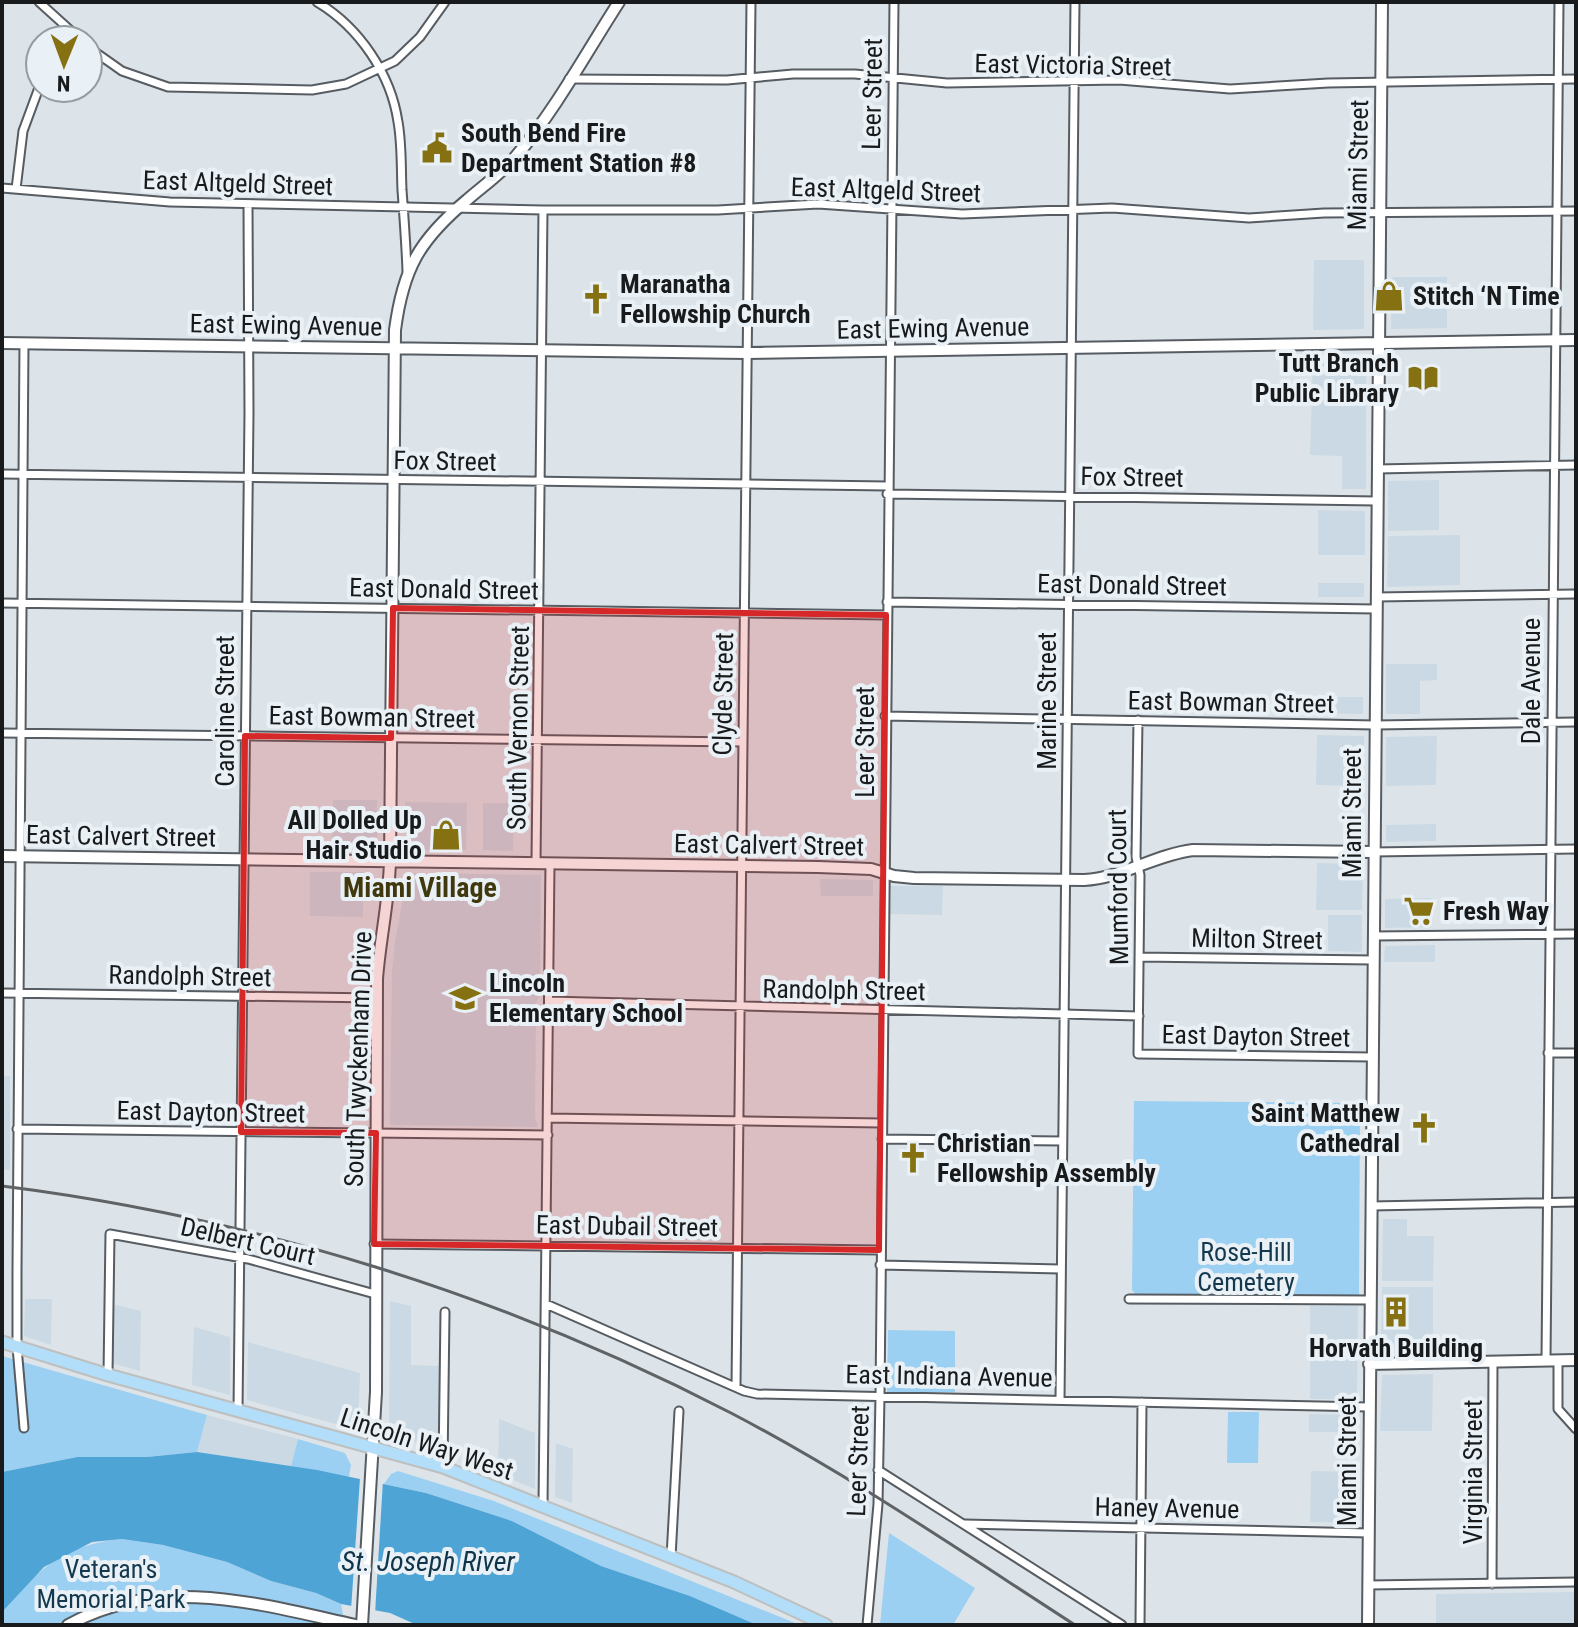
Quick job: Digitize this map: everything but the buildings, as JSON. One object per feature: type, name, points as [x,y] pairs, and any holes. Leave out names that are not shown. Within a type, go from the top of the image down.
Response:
[{"type":"main road","name":"Lincoln Way West","points":[[2,1342],[108,1375],[443,1467],[773,1598],[826,1625]]},
{"type":"street","points":[[39,2],[59,24]]},
{"type":"street","name":"South Twyckenham Drive","points":[[317,2],[343,21],[360,39],[391,93],[399,123],[407,271],[397,312],[395,349],[390,861],[377,998],[374,1448],[362,1625]]},
{"type":"street","points":[[104,59],[152,84],[181,89],[312,90],[346,84],[380,70],[411,47],[445,2]]},
{"type":"street","points":[[407,271],[437,227],[515,157],[541,124],[619,2]]},
{"type":"street","name":"Clyde Street","points":[[736,1387],[751,2]]},
{"type":"street","name":"Leer Street","points":[[867,1625],[880,1396],[879,1250],[894,2]]},
{"type":"street","name":"Marine Street","points":[[1060,1400],[1075,2]]},
{"type":"street","name":"Miami Street","points":[[1368,1625],[1382,2]]},
{"type":"street","name":"Dale Avenue","points":[[1559,2],[1547,1203],[1552,1360],[1558,1409],[1576,1429]]},
{"type":"street","name":"East Victoria Street","points":[[569,79],[750,79],[815,74],[970,84],[1139,81],[1230,89],[1382,82],[1576,79]]},
{"type":"street","points":[[16,189],[23,131],[33,104]]},
{"type":"street","name":"East Altgeld Street","points":[[2,188],[104,198],[403,208],[748,209],[818,204],[962,214],[1071,208],[1126,209],[1232,218],[1576,211]]},
{"type":"street","name":"Caroline Street","points":[[238,1410],[248,204]]},
{"type":"street","name":"South Vernon Street","points":[[536,863],[543,210]]},
{"type":"street","name":"East Ewing Avenue","points":[[2,343],[746,353],[1576,340]]},
{"type":"street","points":[[24,343],[17,1129],[17,1347],[24,1428]]},
{"type":"street","points":[[1377,469],[1576,465]]},
{"type":"street","name":"Fox Street","points":[[2,474],[745,484],[1069,496],[1377,501]]},
{"type":"street","name":"East Donald Street","points":[[887,602],[1376,603],[1576,594]]},
{"type":"street","name":"East Donald Street","points":[[2,603],[886,615]]},
{"type":"street","name":"East Bowman Street","points":[[885,716],[1375,725],[1576,722]]},
{"type":"street","name":"Mumford Court","points":[[1138,720],[1138,1054]]},
{"type":"street","name":"East Bowman Street","points":[[2,733],[742,742]]},
{"type":"street","name":"East Calvert Street","points":[[2,856],[742,866],[871,869],[914,878],[1065,880],[1107,878],[1165,855],[1193,850],[1373,852],[1576,849]]},
{"type":"street","name":"South Vernon Street","points":[[543,1505],[550,864]]},
{"type":"street","points":[[1373,936],[1576,934]]},
{"type":"street","name":"Milton Street","points":[[1139,957],[1373,960]]},
{"type":"street","name":"Randolph Street","points":[[2,993],[377,998]]},
{"type":"street","name":"Randolph Street","points":[[549,1001],[1139,1016]]},
{"type":"street","points":[[1548,1053],[1576,1053]]},
{"type":"street","name":"East Dayton Street","points":[[1138,1054],[1372,1057]]},
{"type":"street","points":[[548,1118],[882,1123]]},
{"type":"street","name":"East Dayton Street","points":[[17,1129],[548,1135]]},
{"type":"street","points":[[882,1139],[1062,1141]]},
{"type":"street","points":[[1371,1206],[1576,1202]]},
{"type":"street","name":"Delbert Court","points":[[108,1375],[110,1234],[239,1257],[375,1294]]},
{"type":"street","name":"East Dubail Street","points":[[374,1244],[879,1250]]},
{"type":"street","points":[[880,1265],[1060,1269]]},
{"type":"street","points":[[1129,1299],[1370,1300]]},
{"type":"street","name":"East Indiana Avenue","points":[[546,1304],[757,1394],[1369,1407]]},
{"type":"street","points":[[443,1467],[445,1312]]},
{"type":"street","points":[[1369,1364],[1576,1360]]},
{"type":"street","name":"Virginia Street","points":[[1492,1584],[1493,1361]]},
{"type":"street","points":[[1140,1625],[1142,1402]]},
{"type":"street","points":[[671,1557],[679,1411]]},
{"type":"street","points":[[878,1470],[1122,1625]]},
{"type":"street","name":"Haney Avenue","points":[[965,1524],[1369,1533]]},
{"type":"street","points":[[1368,1585],[1576,1582]]},
{"type":"street","points":[[68,1625],[133,1600],[183,1595],[232,1600],[355,1625]]},
{"type":"highlighted area","points":[[393,608],[886,615],[879,1250],[374,1244],[376,1133],[241,1132],[245,736],[391,738]]},
{"type":"shaded area","points":[[1314,260],[1364,260],[1364,329],[1313,330]]},
{"type":"shaded area","points":[[1392,277],[1447,277],[1447,328],[1391,329]]},
{"type":"shaded area","points":[[1366,359],[1366,489],[1342,489],[1342,456],[1310,455],[1313,360]]},
{"type":"shaded area","points":[[1439,480],[1439,530],[1388,531],[1388,481]]},
{"type":"shaded area","points":[[1318,510],[1365,511],[1365,555],[1318,555]]},
{"type":"shaded area","points":[[1460,535],[1460,585],[1387,587],[1388,536]]},
{"type":"shaded area","points":[[1318,583],[1364,583],[1364,597],[1318,597]]},
{"type":"shaded area","points":[[1386,664],[1437,664],[1437,680],[1420,681],[1420,714],[1386,714]]},
{"type":"shaded area","points":[[1316,697],[1363,697],[1363,714],[1315,713]]},
{"type":"shaded area","points":[[1317,735],[1364,736],[1364,786],[1316,785]]},
{"type":"shaded area","points":[[1437,736],[1436,785],[1386,786],[1386,737]]},
{"type":"shaded area","points":[[333,800],[377,800],[377,849],[332,848]]},
{"type":"shaded area","points":[[405,802],[467,803],[466,850],[406,850]]},
{"type":"shaded area","points":[[483,803],[514,803],[513,851],[483,850]]},
{"type":"shaded area","points":[[1436,824],[1436,841],[1386,842],[1386,825]]},
{"type":"shaded area","points":[[1317,863],[1363,864],[1362,910],[1316,910]]},
{"type":"shaded area","points":[[310,872],[363,872],[363,917],[310,916]]},
{"type":"shaded area","name":"Lincoln Elementary School","points":[[405,873],[541,875],[540,993],[536,1004],[535,1118],[538,1127],[390,1125],[392,973]]},
{"type":"shaded area","points":[[820,879],[873,880],[873,896],[821,896]]},
{"type":"shaded area","points":[[891,886],[943,886],[942,915],[890,914]]},
{"type":"shaded area","points":[[1431,898],[1431,927],[1385,928],[1385,899]]},
{"type":"shaded area","points":[[1328,915],[1362,915],[1362,952],[1328,951]]},
{"type":"shaded area","points":[[1435,945],[1435,962],[1384,962],[1385,946]]},
{"type":"shaded area","points":[[2,1076],[10,1076],[10,1170],[2,1169]]},
{"type":"shaded area","points":[[1383,1219],[1407,1219],[1407,1236],[1434,1236],[1433,1281],[1382,1281]]},
{"type":"shaded area","points":[[1382,1287],[1433,1287],[1433,1353],[1383,1353]]},
{"type":"shaded area","points":[[25,1299],[52,1299],[51,1345],[24,1336]]},
{"type":"shaded area","points":[[390,1301],[411,1306],[411,1365],[440,1366],[440,1449],[389,1435]]},
{"type":"shaded area","points":[[112,1304],[141,1311],[140,1371],[111,1363]]},
{"type":"shaded area","points":[[1310,1306],[1358,1306],[1357,1399],[1310,1399]]},
{"type":"shaded area","points":[[194,1327],[230,1337],[230,1395],[192,1385]]},
{"type":"shaded area","points":[[248,1342],[360,1373],[358,1430],[247,1400]]},
{"type":"shaded area","points":[[1433,1374],[1432,1431],[1380,1431],[1382,1375]]},
{"type":"shaded area","points":[[1309,1414],[1358,1415],[1358,1432],[1309,1432]]},
{"type":"shaded area","points":[[207,1415],[298,1439],[291,1466],[197,1452]]},
{"type":"shaded area","points":[[499,1419],[535,1433],[535,1489],[498,1474]]},
{"type":"shaded area","points":[[556,1443],[573,1449],[572,1503],[555,1497]]},
{"type":"shaded area","points":[[1311,1471],[1359,1472],[1359,1523],[1310,1522]]},
{"type":"shaded area","points":[[1576,1592],[1576,1625],[1436,1625],[1436,1594]]},
{"type":"green space","name":"Rose-Hill Cemetery","points":[[1134,1101],[1360,1103],[1359,1295],[1135,1294],[1132,1290]]},
{"type":"green space","points":[[888,1330],[955,1331],[955,1392],[887,1392]]},
{"type":"green space","points":[[2,1356],[207,1415],[197,1452],[147,1457],[77,1457],[2,1472]]},
{"type":"green space","points":[[1228,1412],[1259,1412],[1258,1463],[1227,1463]]},
{"type":"green space","points":[[298,1439],[345,1453],[351,1465],[349,1477],[291,1466]]},
{"type":"green space","points":[[398,1471],[494,1501],[800,1625],[757,1625],[690,1596],[601,1566],[512,1521],[426,1493],[384,1484],[391,1474]]},
{"type":"green space","points":[[889,1533],[975,1588],[953,1625],[880,1625]]},
{"type":"green space","name":"Veteran's Memorial Park","points":[[122,1539],[163,1545],[227,1562],[271,1581],[316,1593],[341,1604],[345,1625],[2,1625],[2,1612],[28,1583],[54,1561],[83,1547]]},
{"type":"water","name":"St. Joseph River","points":[[197,1452],[317,1470],[426,1493],[512,1521],[601,1566],[690,1596],[757,1625],[417,1625],[390,1613],[341,1604],[316,1593],[271,1581],[227,1562],[163,1545],[122,1539],[92,1542],[44,1567],[2,1612],[2,1472],[77,1457],[147,1457]]},
{"type":"pier","points":[[360,1478],[383,1480],[375,1614],[351,1610]]},
{"type":"railway","points":[[2,1186],[191,1218],[284,1241],[376,1267],[557,1332],[645,1371],[775,1437],[905,1515],[1075,1625]]},
{"type":"place","name":"South Bend Fire Department Station #8","points":[[437,148]]},
{"type":"place","name":"Stitch ‘N Time","points":[[1389,296]]},
{"type":"place","name":"Maranatha Fellowship Church","points":[[596,299]]},
{"type":"place","name":"Tutt Branch Public Library","points":[[1423,378]]},
{"type":"place","name":"All Dolled Up Hair Studio","points":[[446,835]]},
{"type":"place","name":"Fresh Way","points":[[1419,911]]},
{"type":"place","name":"Lincoln Elementary School","points":[[465,998]]},
{"type":"place","name":"Saint Matthew Cathedral","points":[[1424,1128]]},
{"type":"place","name":"Christian Fellowship Assembly","points":[[913,1158]]},
{"type":"place","name":"Horvath Building","points":[[1396,1312]]},
{"type":"district","name":"Miami Village","points":[[420,887]]}]
